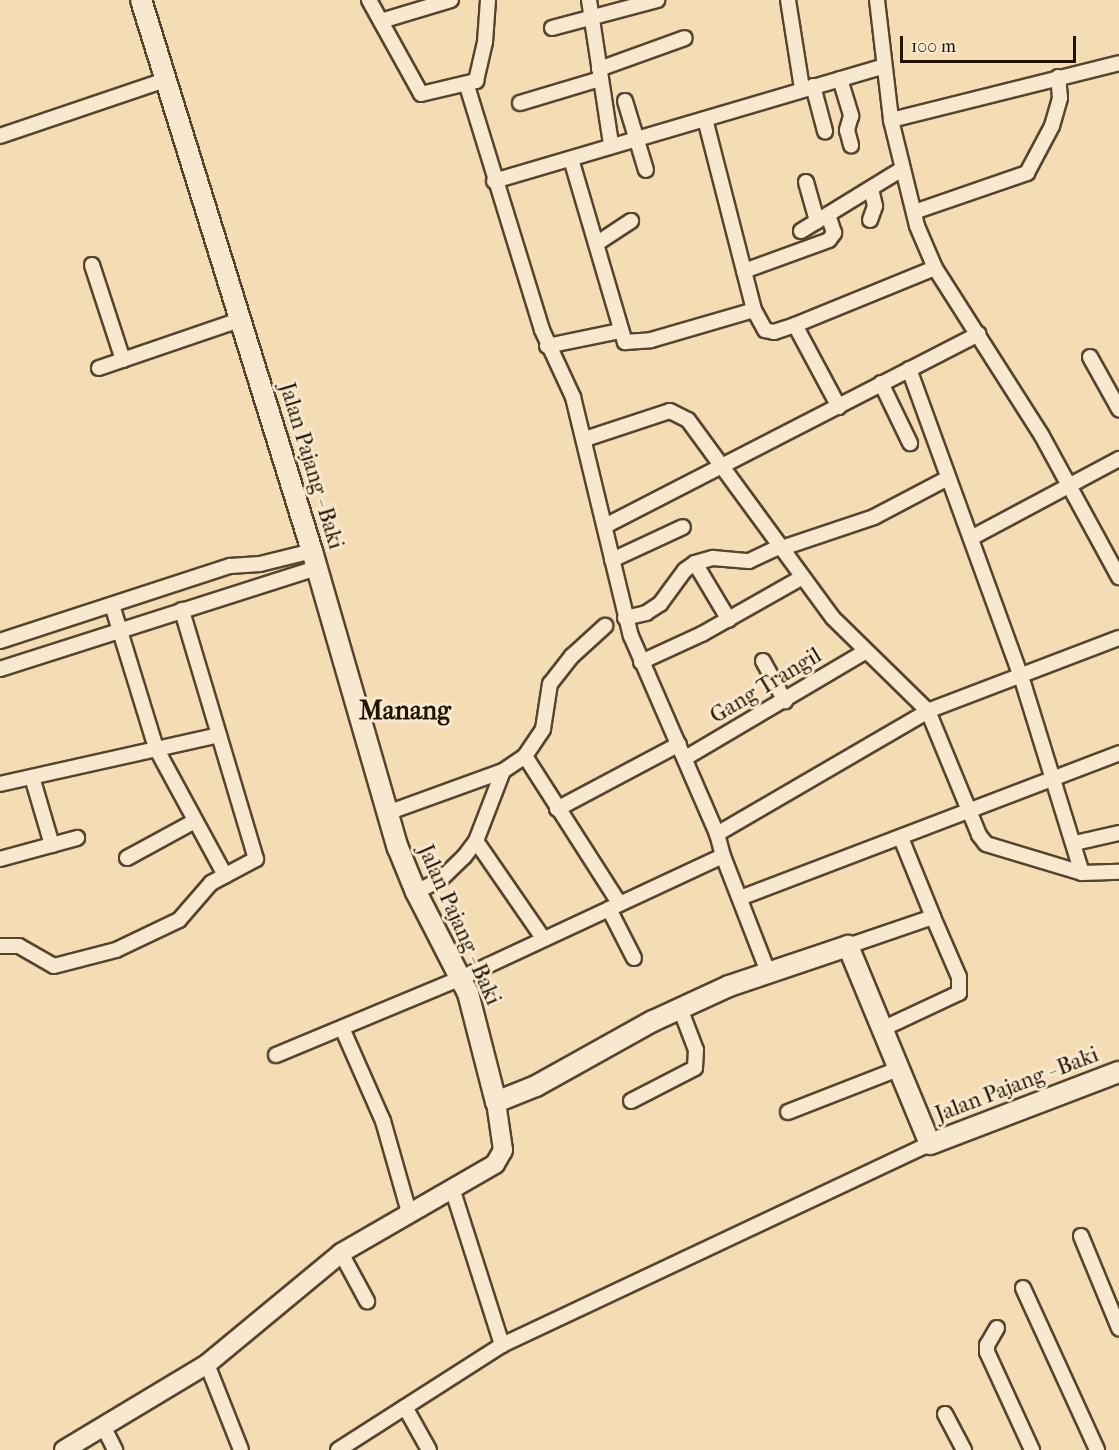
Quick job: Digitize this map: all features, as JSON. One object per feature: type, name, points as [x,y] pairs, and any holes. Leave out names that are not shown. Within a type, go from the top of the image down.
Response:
[{"type":"main road","name":"Jalan Pajang - Baki","points":[[141,0],[315,559],[387,813],[416,892],[473,1005],[496,1102]]},
{"type":"main road","name":"Jalan Pajang - Baki","points":[[848,946],[896,1070],[930,1144],[1119,1072]]},
{"type":"main road","points":[[496,1102],[556,1077],[680,1008],[768,972],[848,946]]},
{"type":"street","points":[[369,0],[420,93],[467,86],[478,77],[488,0]]},
{"type":"street","points":[[381,21],[451,0]]},
{"type":"street","points":[[589,0],[611,144]]},
{"type":"street","points":[[552,28],[657,0]]},
{"type":"street","points":[[788,0],[808,87],[825,131]]},
{"type":"street","points":[[877,0],[882,67],[891,120],[914,212],[935,268],[1042,435],[1117,569]]},
{"type":"street","points":[[520,103],[599,74],[685,38]]},
{"type":"street","points":[[891,120],[1119,63]]},
{"type":"street","points":[[494,181],[571,159],[611,144],[882,67]]},
{"type":"street","points":[[914,212],[1027,173],[1052,126],[1060,98],[1058,77]]},
{"type":"street","points":[[840,79],[850,116],[847,130],[851,145]]},
{"type":"street","points":[[1,132],[165,80]]},
{"type":"street","points":[[467,86],[494,181],[547,346],[568,386],[585,439],[625,618],[641,662],[687,757],[768,972]]},
{"type":"street","points":[[625,101],[646,170]]},
{"type":"street","points":[[705,119],[754,310],[767,331],[795,325],[935,268]]},
{"type":"street","points":[[571,159],[625,342],[631,344],[754,310]]},
{"type":"street","points":[[801,231],[902,169]]},
{"type":"street","points":[[744,271],[829,240],[834,232],[823,218],[806,182]]},
{"type":"street","points":[[870,220],[875,206],[871,188]]},
{"type":"street","points":[[596,244],[631,221]]},
{"type":"street","points":[[92,265],[123,360]]},
{"type":"street","points":[[99,368],[239,320]]},
{"type":"street","points":[[795,325],[839,407]]},
{"type":"street","points":[[547,346],[620,331]]},
{"type":"street","points":[[605,526],[978,334]]},
{"type":"street","points":[[1090,357],[1119,409]]},
{"type":"street","points":[[909,369],[1021,676],[1075,843],[1082,873]]},
{"type":"street","points":[[881,383],[910,443]]},
{"type":"street","points":[[585,439],[640,419],[678,413],[724,465],[786,546],[801,578],[866,651],[931,710],[968,810],[986,844],[1082,873],[1119,872]]},
{"type":"street","points":[[971,538],[1119,459]]},
{"type":"street","points":[[625,618],[660,604],[685,570],[695,563],[713,558],[749,561],[786,546],[874,517],[948,478]]},
{"type":"street","points":[[612,560],[683,527]]},
{"type":"street","points":[[0,641],[230,566],[315,559]]},
{"type":"street","points":[[0,669],[182,610],[315,559]]},
{"type":"street","points":[[695,563],[729,620]]},
{"type":"street","points":[[641,662],[729,620],[801,578]]},
{"type":"street","points":[[112,605],[156,748],[193,822],[225,875]]},
{"type":"street","points":[[0,946],[19,946],[54,966],[82,961],[179,920],[211,883],[256,859],[182,610]]},
{"type":"street","points":[[387,813],[503,771],[525,756],[543,729],[550,684],[572,656],[605,626]]},
{"type":"street","points":[[717,834],[931,710],[1119,638]]},
{"type":"street","name":"Gang Trangil","points":[[687,757],[866,651]]},
{"type":"street","points":[[763,661],[785,701]]},
{"type":"street","points":[[0,784],[219,735]]},
{"type":"street","points":[[557,809],[679,744]]},
{"type":"street","points":[[740,898],[1119,753]]},
{"type":"street","points":[[525,756],[614,906],[634,958]]},
{"type":"street","points":[[416,892],[446,875],[476,841],[503,771]]},
{"type":"street","points":[[32,777],[52,845]]},
{"type":"street","points":[[127,858],[193,822]]},
{"type":"street","points":[[1075,843],[1119,832]]},
{"type":"street","points":[[0,859],[77,838]]},
{"type":"street","points":[[880,1030],[959,993],[958,977],[901,838]]},
{"type":"street","points":[[476,841],[543,939]]},
{"type":"street","points":[[276,1054],[461,978],[723,856]]},
{"type":"street","points":[[848,946],[933,917]]},
{"type":"street","points":[[631,1101],[695,1068],[696,1050],[680,1008]]},
{"type":"street","points":[[342,1028],[383,1121],[409,1212]]},
{"type":"street","points":[[788,1112],[896,1070]]},
{"type":"street","points":[[64,1450],[207,1364],[341,1253],[500,1159],[502,1141],[496,1102]]},
{"type":"street","points":[[338,1450],[502,1346],[930,1144]]},
{"type":"street","points":[[452,1188],[502,1346]]},
{"type":"street","points":[[1081,1236],[1119,1328]]},
{"type":"street","points":[[341,1253],[367,1301]]},
{"type":"street","points":[[1023,1288],[1097,1450]]},
{"type":"street","points":[[997,1328],[987,1352],[1032,1450]]},
{"type":"street","points":[[207,1364],[241,1450]]},
{"type":"street","points":[[405,1407],[429,1450]]},
{"type":"street","points":[[945,1414],[964,1450]]},
{"type":"street","points":[[103,1426],[115,1450]]},
{"type":"district","name":"Manang","points":[[405,711]]}]
